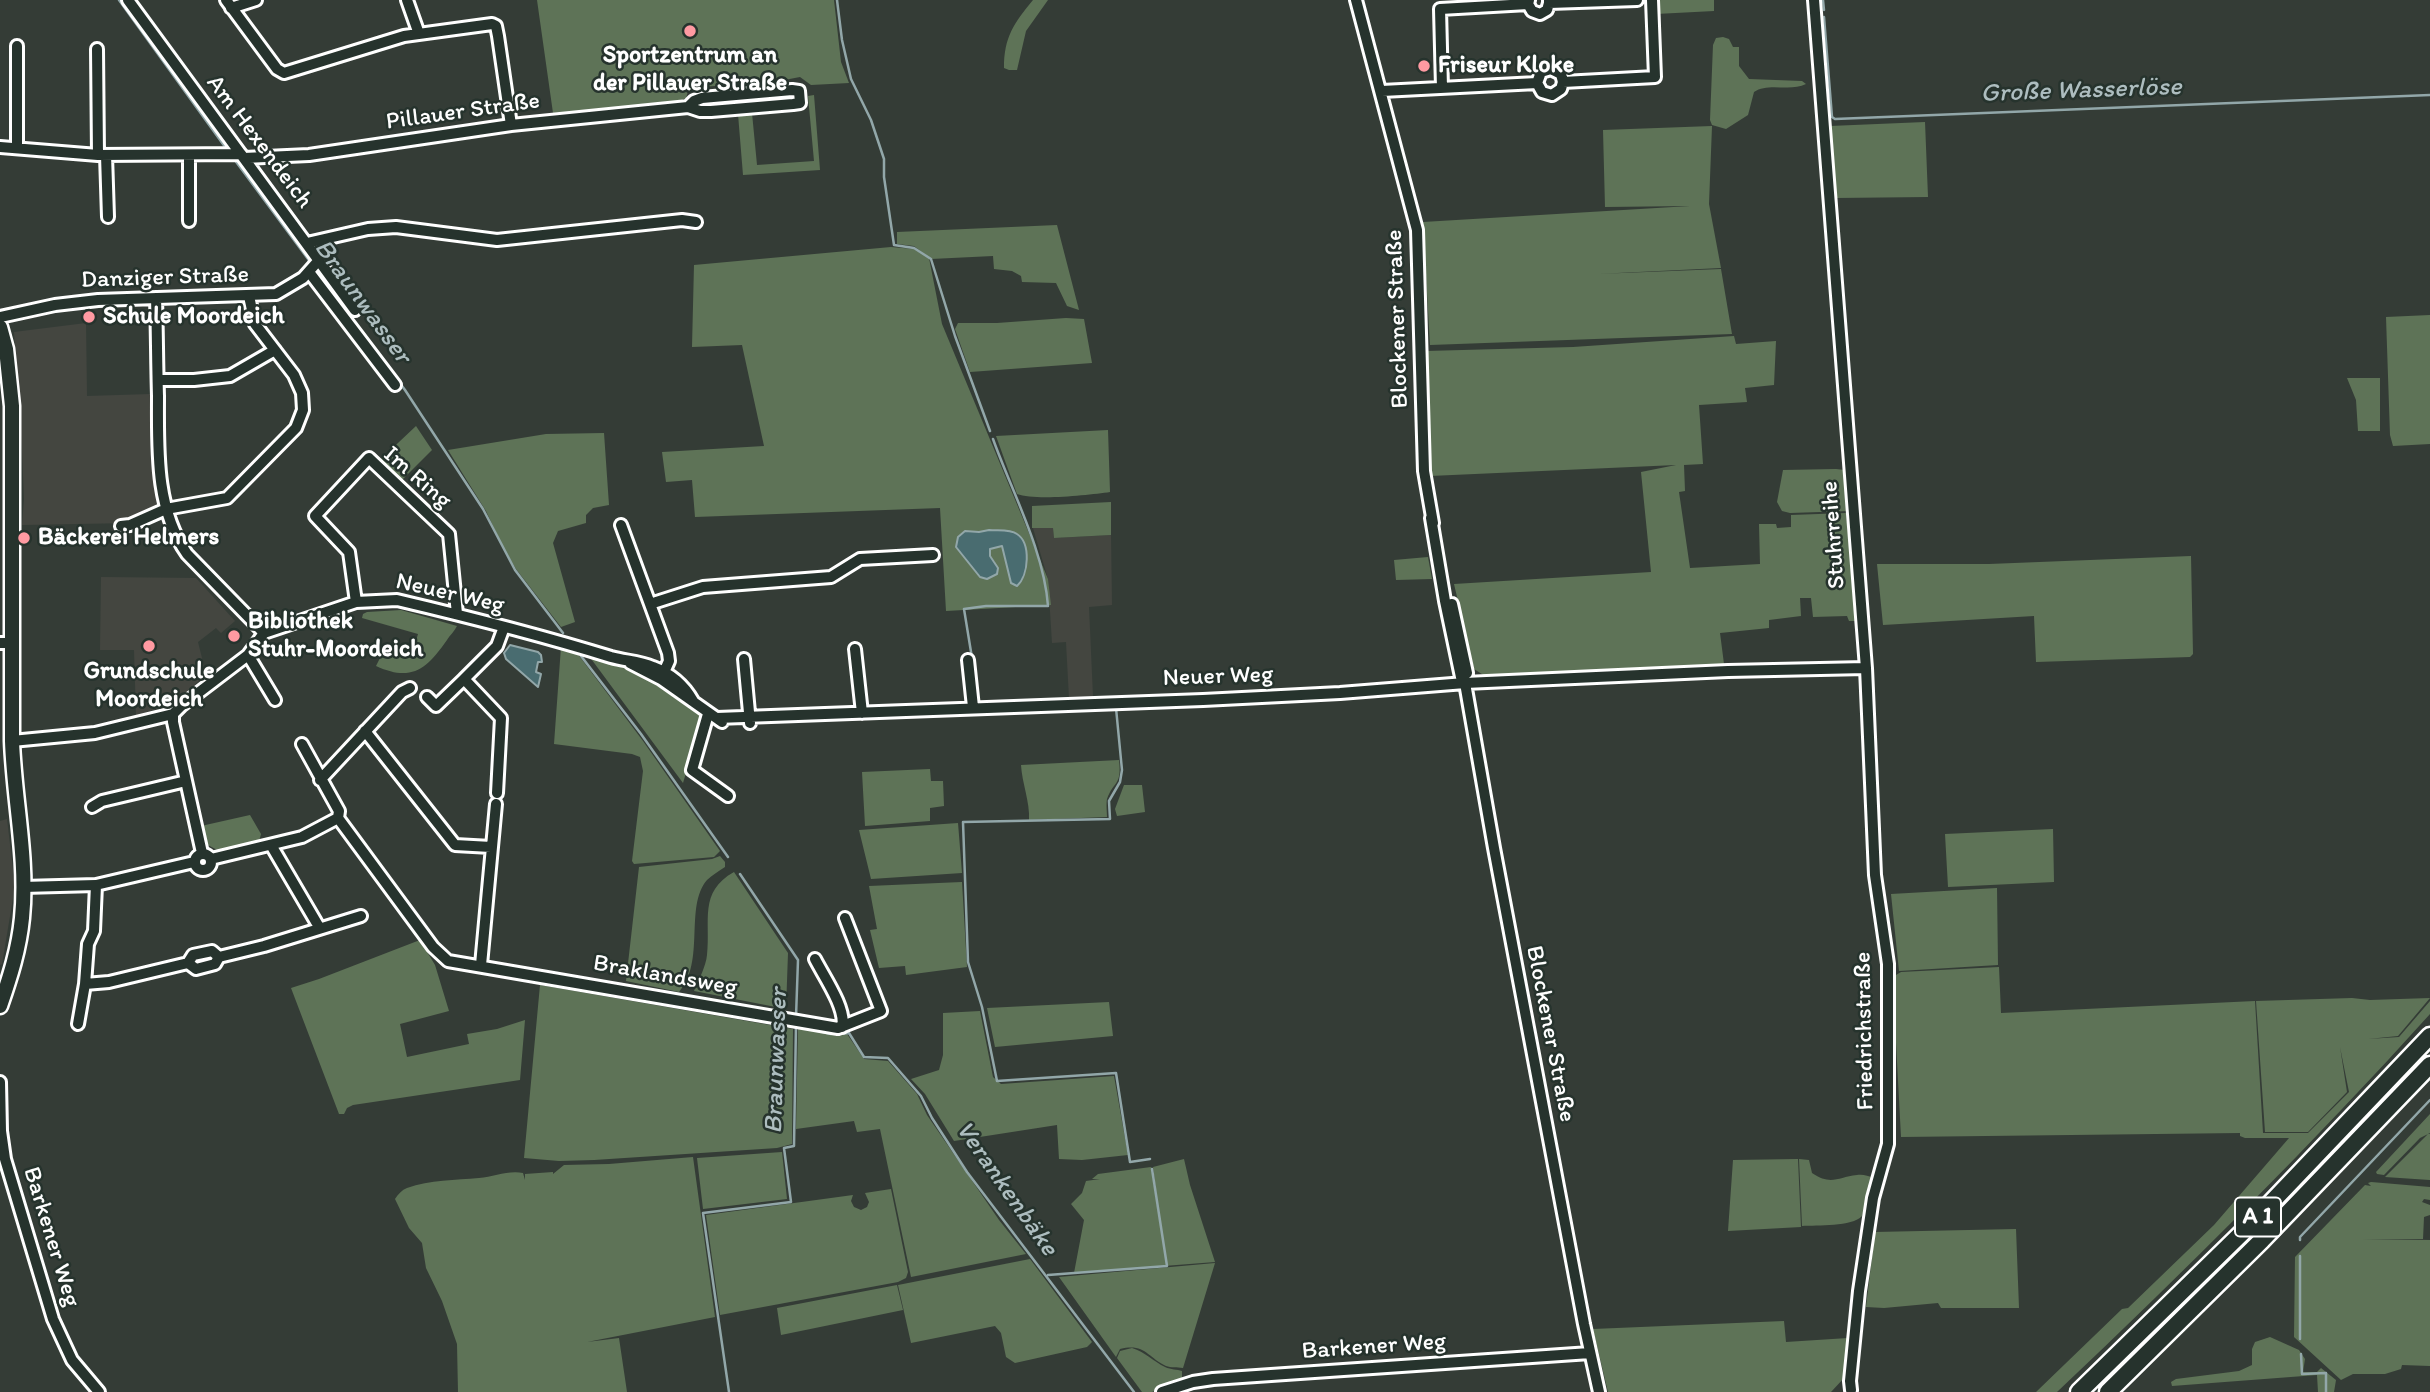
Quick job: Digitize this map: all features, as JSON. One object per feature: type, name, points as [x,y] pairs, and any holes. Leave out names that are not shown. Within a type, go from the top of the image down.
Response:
[{"type":"highway","name":"A 1","points":[[2079,1392],[2248,1227],[2430,1036]]},
{"type":"highway","name":"A 1","points":[[2108,1392],[2262,1240],[2430,1065]]},
{"type":"main road","points":[[0,327],[12,425],[5,643],[23,887],[16,953],[0,1006]]},
{"type":"street","name":"Am Hexendeich","points":[[128,0],[237,155],[307,243],[315,266],[355,310]]},
{"type":"street","points":[[256,0],[229,4],[277,69],[284,73],[404,36],[496,26],[511,125]]},
{"type":"street","points":[[407,0],[419,34]]},
{"type":"street","name":"Blockener Straße","points":[[1356,0],[1417,230],[1424,463],[1431,518],[1462,645],[1467,676],[1465,683],[1493,848],[1590,1353],[1600,1392]]},
{"type":"street","points":[[1442,88],[1440,9],[1528,2],[1532,11],[1539,14],[1547,10],[1549,1],[1637,0]]},
{"type":"street","points":[[1563,82],[1655,77],[1652,0]]},
{"type":"street","name":"Stuhrreihe","points":[[1814,0],[1866,668]]},
{"type":"street","points":[[17,46],[17,148]]},
{"type":"street","points":[[97,49],[108,217]]},
{"type":"street","points":[[1551,69],[1560,74],[1563,82],[1558,92],[1548,95],[1542,92],[1537,83],[1539,74],[1551,69]]},
{"type":"street","points":[[1382,91],[1537,83]]},
{"type":"street","name":"Pillauer Straße","points":[[0,147],[102,155],[309,155],[511,125],[688,107],[700,111],[800,103],[800,96],[799,91],[792,90],[702,98],[694,100],[688,107]]},
{"type":"street","points":[[189,156],[189,220]]},
{"type":"street","points":[[307,243],[381,227],[497,240],[682,220],[696,222]]},
{"type":"street","points":[[315,266],[395,385]]},
{"type":"street","name":"Danziger Straße","points":[[0,317],[78,302],[276,294],[286,290],[315,266]]},
{"type":"street","points":[[121,526],[130,525],[166,509],[227,498],[296,428],[303,410],[302,393],[294,375],[253,319],[249,296]]},
{"type":"street","points":[[12,741],[95,733],[173,715],[248,655],[264,633],[187,554],[178,541],[166,509],[158,454],[156,298]]},
{"type":"street","points":[[158,380],[230,376],[275,350]]},
{"type":"street","name":"Im Ring","points":[[356,602],[349,552],[315,516],[369,458],[449,534],[457,614]]},
{"type":"street","points":[[621,525],[668,653],[669,661],[662,676]]},
{"type":"street","points":[[650,604],[703,587],[831,577],[860,559],[933,555]]},
{"type":"street","name":"Neuer Weg","points":[[264,633],[356,602],[397,600],[559,640],[627,662],[640,662],[687,691],[693,701],[720,721],[736,724],[769,717],[1340,693],[1465,683]]},
{"type":"street","points":[[427,697],[436,706],[497,646],[504,627]]},
{"type":"street","points":[[855,649],[862,713]]},
{"type":"street","points":[[248,655],[275,699]]},
{"type":"street","points":[[744,659],[749,720]]},
{"type":"street","points":[[968,660],[978,707]]},
{"type":"street","points":[[1465,683],[1728,671],[1866,668]]},
{"type":"street","name":"Friedrichstraße","points":[[1851,1390],[1859,1291],[1873,1198],[1888,1144],[1888,964],[1875,875],[1866,668]]},
{"type":"street","points":[[464,679],[501,718],[497,798],[481,965]]},
{"type":"street","points":[[320,779],[402,692],[410,688]]},
{"type":"street","points":[[23,887],[96,885],[194,862],[197,868],[204,870],[210,866],[186,781],[173,715]]},
{"type":"street","points":[[713,716],[692,770],[728,796]]},
{"type":"street","points":[[365,731],[455,845],[491,847]]},
{"type":"street","name":"Braklandsweg","points":[[302,744],[339,811],[338,818],[433,947],[449,961],[819,1026],[842,1027],[881,1011],[845,918]]},
{"type":"street","points":[[92,807],[102,801],[186,781]]},
{"type":"street","points":[[207,856],[271,845],[309,834],[338,818]]},
{"type":"street","points":[[271,845],[319,928]]},
{"type":"street","points":[[78,1024],[88,944],[94,931],[96,885]]},
{"type":"street","points":[[85,984],[109,982],[188,963],[196,969],[215,964],[219,957],[360,916]]},
{"type":"street","points":[[815,959],[837,1003],[844,1021],[842,1027]]},
{"type":"street","name":"Barkener Weg","points":[[0,1082],[1,1131],[5,1159],[49,1306],[72,1360],[99,1392]]},
{"type":"street","name":"Barkener Weg","points":[[1163,1392],[1193,1382],[1213,1380],[1590,1353]]},
{"type":"shaded area","points":[[86,323],[87,396],[151,394],[156,493],[160,509],[130,523],[22,525],[24,499],[14,332]]},
{"type":"shaded area","points":[[1033,528],[1053,528],[1054,538],[1111,535],[1112,605],[1089,607],[1093,697],[1069,698],[1066,642],[1052,643],[1048,579]]},
{"type":"shaded area","name":"Grundschule Moordeich","points":[[101,577],[196,578],[235,621],[221,633],[216,628],[198,642],[206,674],[175,704],[136,715],[134,650],[100,650]]},
{"type":"shaded area","points":[[7,819],[15,886],[0,965],[0,821]]},
{"type":"green space","name":"Sportzentrum an der Pillauer Straße","points":[[537,0],[834,0],[841,62],[849,83],[811,85],[800,77],[689,88],[686,98],[675,103],[553,113]]},
{"type":"green space","points":[[1033,0],[1048,0],[1026,31],[1017,70],[1009,70],[1004,68],[1008,39],[1015,23]]},
{"type":"green space","points":[[1656,0],[1714,0],[1714,11],[1656,14]]},
{"type":"green space","points":[[1716,38],[1729,39],[1733,47],[1739,47],[1739,66],[1749,79],[1802,81],[1806,84],[1760,89],[1754,92],[1748,115],[1726,129],[1712,125],[1713,45]]},
{"type":"green space","points":[[814,95],[820,170],[743,175],[738,114],[752,113],[757,165],[814,161],[808,96]]},
{"type":"green space","points":[[1925,122],[1928,197],[1835,198],[1830,126]]},
{"type":"green space","points":[[1712,126],[1709,204],[1721,268],[1597,274],[1721,269],[1732,334],[1430,345],[1423,222],[1690,206],[1605,207],[1603,130]]},
{"type":"green space","points":[[1057,225],[1079,310],[1067,306],[1056,283],[1022,282],[1021,276],[1012,271],[994,269],[993,256],[931,259],[914,246],[897,244],[897,232]]},
{"type":"green space","points":[[891,247],[914,249],[929,258],[942,324],[1048,579],[1051,605],[946,611],[940,508],[695,517],[692,480],[666,482],[662,452],[764,446],[742,345],[692,347],[694,265]],"holes":[[[965,531],[979,532],[1027,549],[1017,585],[1011,583],[1002,546],[990,549],[990,556],[995,562],[980,577],[957,547],[958,537]]]},
{"type":"green space","points":[[2430,315],[2430,444],[2393,446],[2390,435],[2386,317]]},
{"type":"green space","points":[[1084,319],[1092,363],[970,372],[955,329],[958,323]]},
{"type":"green space","points":[[1734,336],[1736,344],[1776,341],[1774,385],[1745,388],[1747,402],[1699,405],[1703,464],[1684,465],[1685,491],[1679,492],[1690,568],[1760,564],[1759,524],[1776,524],[1777,528],[1791,527],[1791,515],[1846,513],[1857,621],[1849,621],[1847,616],[1813,617],[1811,598],[1800,598],[1801,616],[1769,620],[1769,628],[1720,633],[1724,664],[1485,676],[1474,669],[1454,584],[1651,572],[1641,472],[1676,465],[1430,476],[1426,351],[1573,347]]},
{"type":"green space","points":[[2347,378],[2380,378],[2380,431],[2358,431],[2356,400]]},
{"type":"green space","points":[[416,426],[432,450],[402,480],[381,459]]},
{"type":"green space","points":[[1108,430],[1110,492],[1063,497],[1017,494],[996,436]]},
{"type":"green space","points":[[604,433],[609,505],[593,508],[586,515],[586,523],[558,531],[553,543],[575,622],[561,627],[516,569],[486,511],[448,450],[546,434]]},
{"type":"green space","points":[[1783,470],[1845,470],[1849,511],[1782,511],[1777,502]]},
{"type":"green space","points":[[1111,502],[1111,535],[1054,538],[1053,528],[1032,528],[1032,506]]},
{"type":"green space","points":[[2191,556],[2193,654],[2190,657],[2036,662],[2034,616],[1883,625],[1877,564],[1989,564]]},
{"type":"green space","points":[[1428,557],[1432,579],[1396,580],[1394,560]]},
{"type":"green space","points":[[401,610],[457,626],[425,666],[408,673],[388,671],[376,666],[387,644],[413,651],[418,634],[362,618],[367,612]]},
{"type":"green space","points":[[561,647],[577,653],[643,741],[720,851],[714,857],[634,864],[632,861],[643,771],[640,757],[554,744]]},
{"type":"green space","points":[[589,656],[621,664],[655,679],[686,701],[702,719],[683,783]]},
{"type":"green space","points":[[1119,760],[1118,779],[1107,799],[1107,817],[1029,820],[1021,765]]},
{"type":"green space","points":[[930,769],[931,781],[943,781],[944,806],[930,808],[930,821],[865,826],[862,772]]},
{"type":"green space","points":[[1124,785],[1142,785],[1145,812],[1117,816],[1115,809]]},
{"type":"green space","points":[[250,815],[261,834],[259,842],[219,851],[206,844],[201,826]]},
{"type":"green space","points":[[958,823],[962,873],[871,879],[859,830]]},
{"type":"green space","points":[[2053,829],[2054,882],[1948,887],[1945,834]]},
{"type":"green space","points":[[720,856],[725,867],[707,880],[700,891],[692,965],[679,992],[626,981],[639,867]]},
{"type":"green space","points":[[734,872],[788,953],[786,1009],[694,991],[706,959],[708,908],[711,898],[715,889]]},
{"type":"green space","points":[[962,882],[967,967],[906,975],[905,966],[879,968],[870,930],[877,929],[869,886]]},
{"type":"green space","points":[[1997,888],[1998,965],[1899,971],[1891,894]]},
{"type":"green space","points":[[420,940],[435,965],[449,1011],[400,1024],[407,1057],[469,1044],[467,1034],[497,1029],[525,1020],[520,1080],[353,1105],[347,1108],[344,1114],[339,1114],[291,988]]},
{"type":"green space","points":[[1999,967],[2001,1013],[2255,1001],[2263,1133],[2308,1133],[2349,1092],[2340,1047],[2347,1092],[2308,1132],[2265,1132],[2256,1001],[2430,998],[2398,1036],[2368,1039],[2399,1037],[2430,1001],[2430,1014],[2294,1159],[2105,1346],[2057,1392],[2036,1392],[2214,1225],[2289,1138],[2245,1138],[2240,1136],[2240,1133],[1901,1137],[1893,986],[1896,975],[1901,972]]},
{"type":"green space","points":[[540,985],[793,1029],[792,1144],[777,1148],[594,1160],[524,1158]]},
{"type":"green space","points":[[1109,1002],[1113,1036],[995,1047],[987,1008]]},
{"type":"green space","points":[[980,1011],[993,1077],[1001,1084],[1114,1076],[1128,1155],[1082,1160],[1059,1159],[1057,1125],[954,1141],[925,1094],[911,1079],[939,1070],[943,1055],[943,1013]]},
{"type":"green space","points":[[798,1028],[838,1036],[847,1034],[864,1059],[888,1061],[917,1094],[927,1115],[999,1220],[1026,1254],[911,1277],[880,1129],[857,1132],[854,1121],[796,1129]]},
{"type":"green space","points":[[2430,1114],[2430,1133],[2420,1138],[2384,1175],[2377,1174],[2376,1172]]},
{"type":"green space","points":[[2428,1134],[2430,1180],[2385,1177]]},
{"type":"green space","points":[[782,1152],[787,1199],[703,1209],[697,1158]]},
{"type":"green space","points":[[693,1157],[715,1317],[587,1342],[619,1338],[627,1392],[458,1392],[457,1344],[442,1301],[426,1268],[422,1243],[409,1228],[395,1199],[400,1192],[425,1183],[512,1172],[523,1173],[525,1180],[525,1174],[553,1174],[564,1165]]},
{"type":"green space","points":[[1184,1159],[1215,1262],[1074,1273],[1084,1220],[1071,1204],[1082,1193],[1086,1181],[1100,1179],[1092,1179],[1098,1174],[1151,1167],[1162,1237],[1153,1167]]},
{"type":"green space","points":[[1798,1159],[1801,1227],[1728,1231],[1733,1160]]},
{"type":"green space","points":[[1799,1159],[1809,1160],[1812,1173],[1824,1179],[1834,1180],[1859,1175],[1874,1178],[1862,1216],[1843,1224],[1802,1226]]},
{"type":"green space","points":[[2368,1183],[2430,1187],[2430,1200],[2424,1199],[2422,1202],[2430,1205],[2430,1215],[2424,1217],[2423,1239],[2363,1239],[2430,1240],[2430,1366],[2402,1365],[2401,1369],[2385,1374],[2353,1374],[2341,1380],[2294,1337],[2295,1257],[2365,1185],[2371,1186]]},
{"type":"green space","points":[[891,1189],[908,1272],[906,1278],[898,1282],[720,1315],[706,1215],[853,1195],[851,1201],[854,1207],[861,1210],[867,1207],[869,1202],[865,1193]]},
{"type":"green space","points":[[2016,1229],[2019,1308],[1941,1308],[1938,1303],[1866,1307],[1875,1232]]},
{"type":"green space","points":[[1030,1259],[1092,1342],[1087,1347],[1015,1363],[1006,1357],[1001,1333],[995,1326],[911,1343],[898,1285]]},
{"type":"green space","points":[[1215,1263],[1183,1368],[1166,1366],[1141,1349],[1135,1348],[1120,1349],[1116,1357],[1059,1277]]},
{"type":"green space","points":[[897,1285],[903,1310],[781,1335],[777,1308]]},
{"type":"green space","points":[[1784,1321],[1786,1342],[1848,1338],[1844,1378],[1831,1392],[1608,1392],[1593,1329]]},
{"type":"green space","points":[[2270,1337],[2299,1350],[2305,1359],[2303,1372],[2317,1372],[2321,1368],[2336,1380],[2334,1392],[2318,1392],[2317,1375],[2172,1386],[2171,1382],[2176,1379],[2239,1371],[2252,1365],[2255,1342]]},
{"type":"green space","points":[[1132,1348],[1169,1369],[1182,1371],[1182,1379],[1152,1392],[1142,1392],[1117,1358],[1120,1351]]},
{"type":"water","points":[[965,531],[1014,532],[1025,544],[1026,567],[1017,586],[1011,583],[1002,546],[990,549],[990,556],[998,568],[997,574],[987,579],[980,577],[956,547],[958,537]]},
{"type":"water","points":[[510,645],[541,655],[542,662],[538,662],[536,672],[541,674],[538,687],[506,659],[504,653]]},
{"type":"waterway","name":"Braunwasser","points":[[119,0],[228,151]]},
{"type":"waterway","points":[[837,0],[851,79],[871,120],[884,159],[894,245],[914,248],[931,259],[955,336],[990,431]]},
{"type":"waterway","name":"Große Wasserlöse","points":[[1823,0],[1824,10]]},
{"type":"waterway","name":"Große Wasserlöse","points":[[1824,17],[1832,117],[1835,119],[2430,95]]},
{"type":"waterway","name":"Braunwasser","points":[[234,159],[311,263]]},
{"type":"waterway","name":"Braunwasser","points":[[315,269],[405,390],[483,509],[515,570],[563,633]]},
{"type":"waterway","points":[[972,658],[964,609],[986,606],[1048,606],[1034,543],[993,439]]},
{"type":"waterway","name":"Braunwasser","points":[[581,656],[641,734],[728,857]]},
{"type":"waterway","points":[[976,681],[979,706]]},
{"type":"waterway","points":[[1116,708],[1122,770],[1120,782],[1109,801],[1110,819],[963,822],[968,962],[982,1007],[997,1081],[1116,1073],[1130,1162],[1150,1159]]},
{"type":"waterway","name":"Braunwasser","points":[[740,874],[798,960],[796,1017]]},
{"type":"waterway","name":"Braunwasser","points":[[729,1392],[703,1213],[791,1202],[784,1148],[794,1146],[796,1024]]},
{"type":"waterway","name":"Verankenbäke","points":[[797,1026],[831,1034]]},
{"type":"waterway","name":"Verankenbäke","points":[[837,1034],[849,1033],[864,1057],[888,1058],[921,1096],[967,1172],[1134,1392]]},
{"type":"waterway","name":"Große Wasserlöse","points":[[2300,1240],[2430,1100]]},
{"type":"waterway","points":[[1048,1275],[1167,1266],[1152,1169]]},
{"type":"waterway","name":"Große Wasserlöse","points":[[2300,1256],[2300,1339]]},
{"type":"waterway","name":"Große Wasserlöse","points":[[2301,1354],[2302,1374],[2326,1373],[2326,1392]]},
{"type":"place","name":"Sportzentrum an der Pillauer Straße","points":[[690,31]]},
{"type":"place","name":"Friseur Kloke","points":[[1424,66]]},
{"type":"place","name":"Schule Moordeich","points":[[89,317]]},
{"type":"place","name":"Bäckerei Helmers","points":[[24,538]]},
{"type":"place","name":"Bibliothek Stuhr-Moordeich","points":[[234,636]]},
{"type":"place","name":"Grundschule Moordeich","points":[[149,646]]}]
